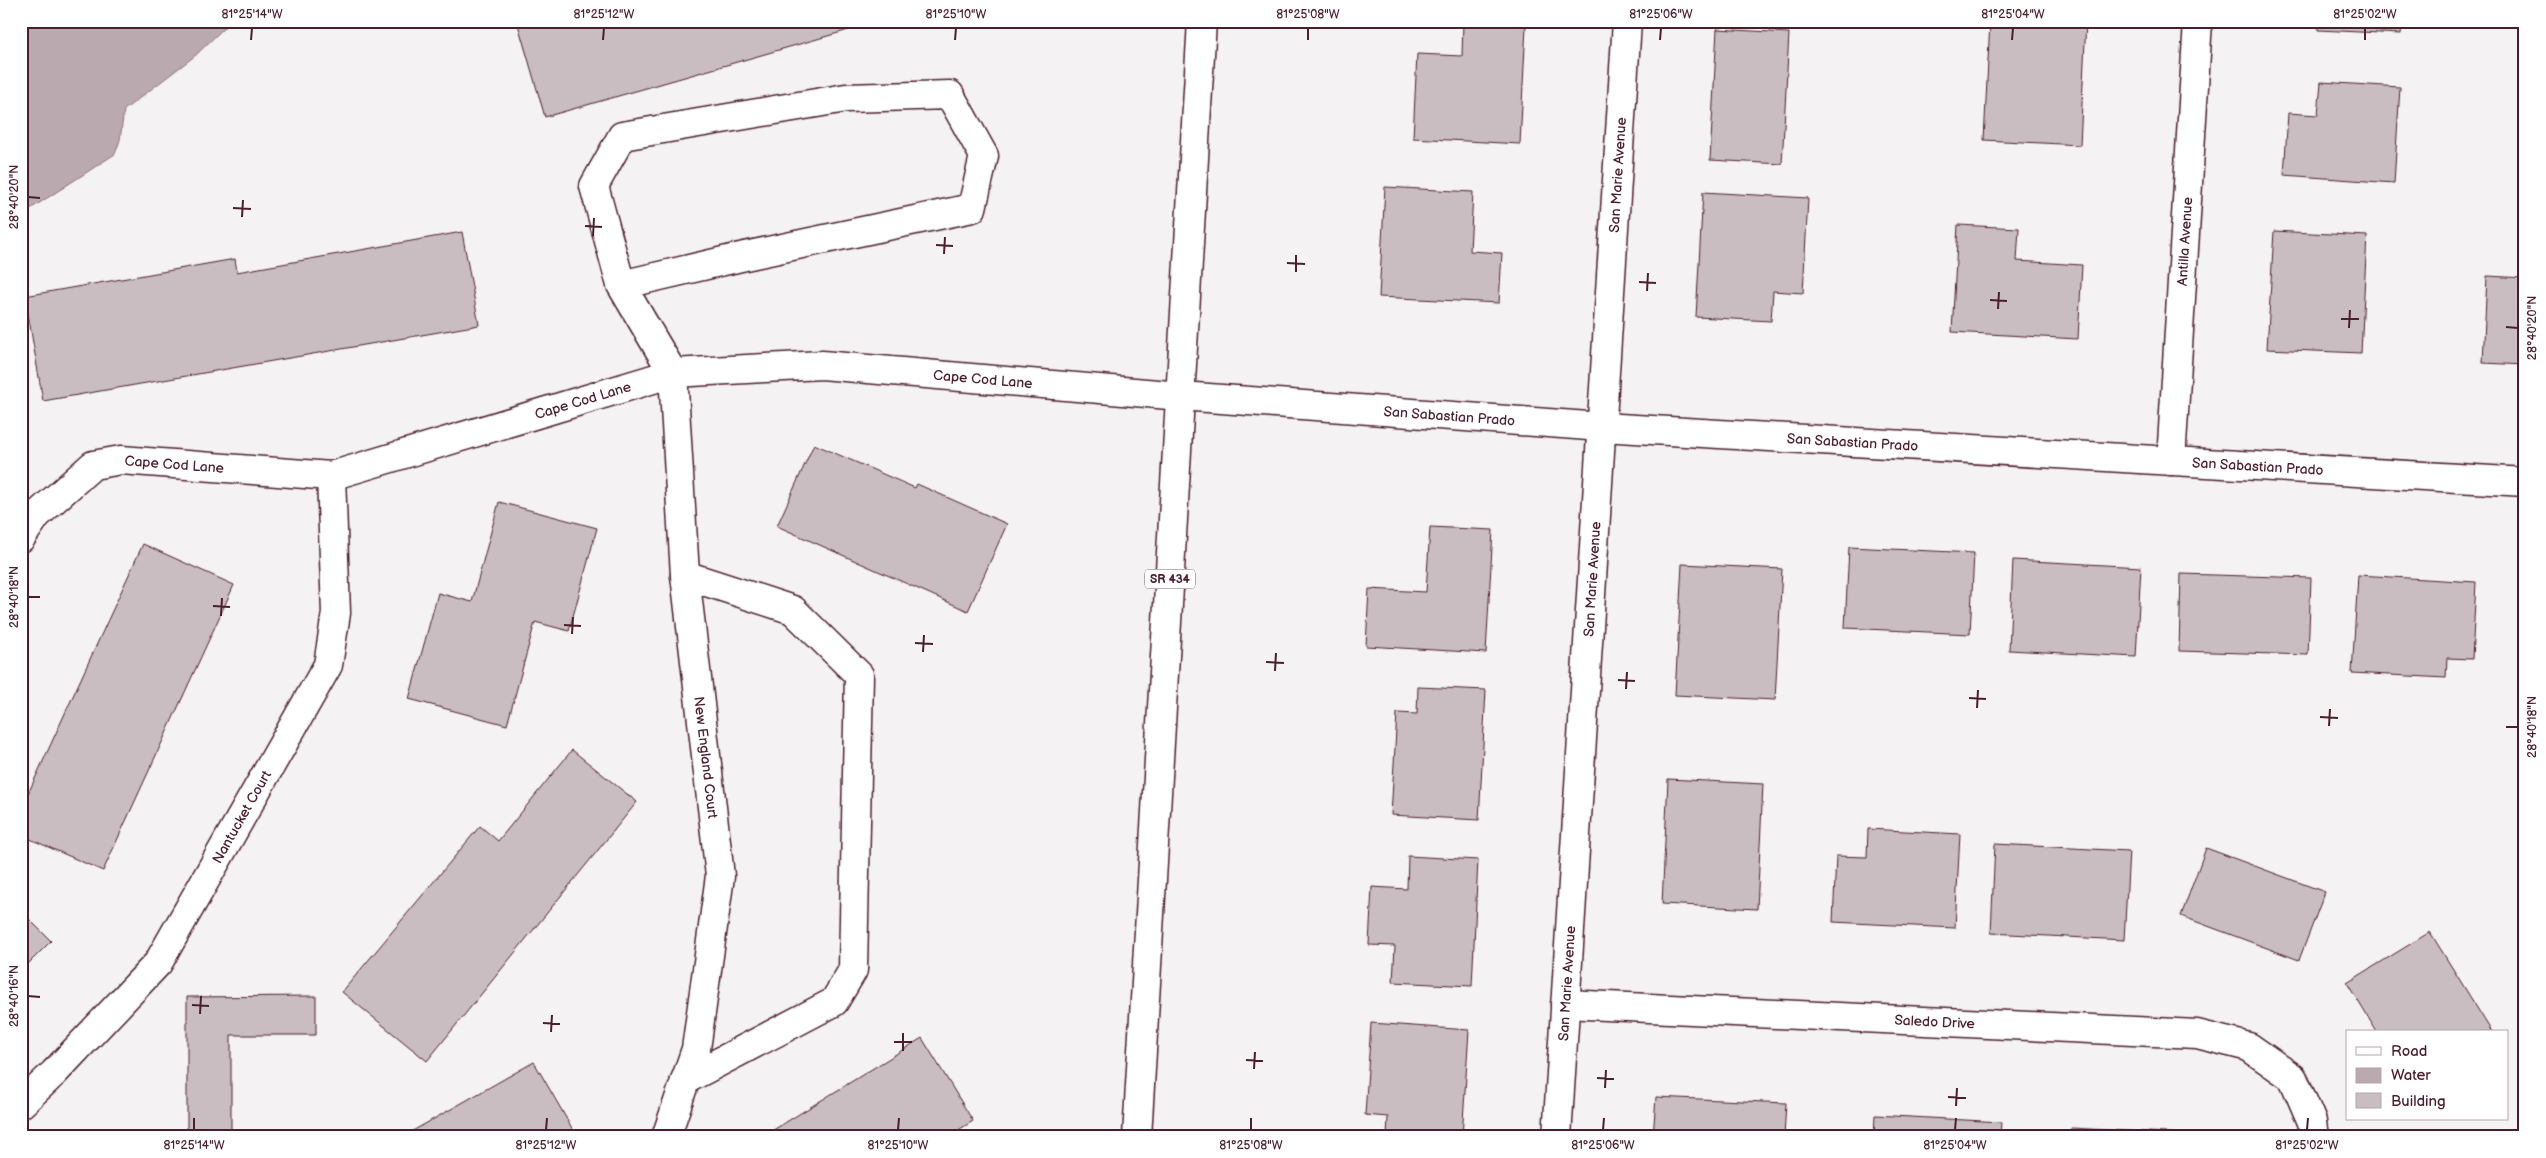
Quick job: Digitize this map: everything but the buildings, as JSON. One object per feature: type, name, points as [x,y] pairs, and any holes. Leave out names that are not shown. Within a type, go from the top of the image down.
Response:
[{"type":"street","name":"SR 434","points":[[1136,1137],[1202,21]]},
{"type":"street","name":"San Marie Avenue","points":[[1557,1137],[1627,21]]},
{"type":"street","name":"Antilla Avenue","points":[[2171,461],[2198,21]]},
{"type":"street","points":[[621,285],[745,256],[972,208],[984,156],[950,95],[846,98],[622,136],[594,186],[621,285],[673,373]]},
{"type":"street","name":"Cape Cod Lane","points":[[21,538],[38,515],[93,465],[121,460],[330,476],[673,373],[822,365],[1181,396]]},
{"type":"street","name":"New England Court","points":[[666,1137],[696,1049],[720,876],[685,575],[673,373]]},
{"type":"street","name":"San Sabastian Prado","points":[[1181,396],[1602,427],[2525,482]]},
{"type":"street","name":"Nantucket Court","points":[[21,1104],[54,1073],[158,964],[328,665],[336,613],[330,476]]},
{"type":"street","points":[[685,575],[793,610],[859,675],[852,970],[834,1002],[685,1080]]},
{"type":"street","name":"Saledo Drive","points":[[1565,1004],[2197,1034],[2249,1047],[2293,1078],[2312,1122],[2314,1137]]},
{"type":"water","points":[[21,21],[231,21],[196,55],[124,110],[120,140],[115,154],[21,215]]}]
